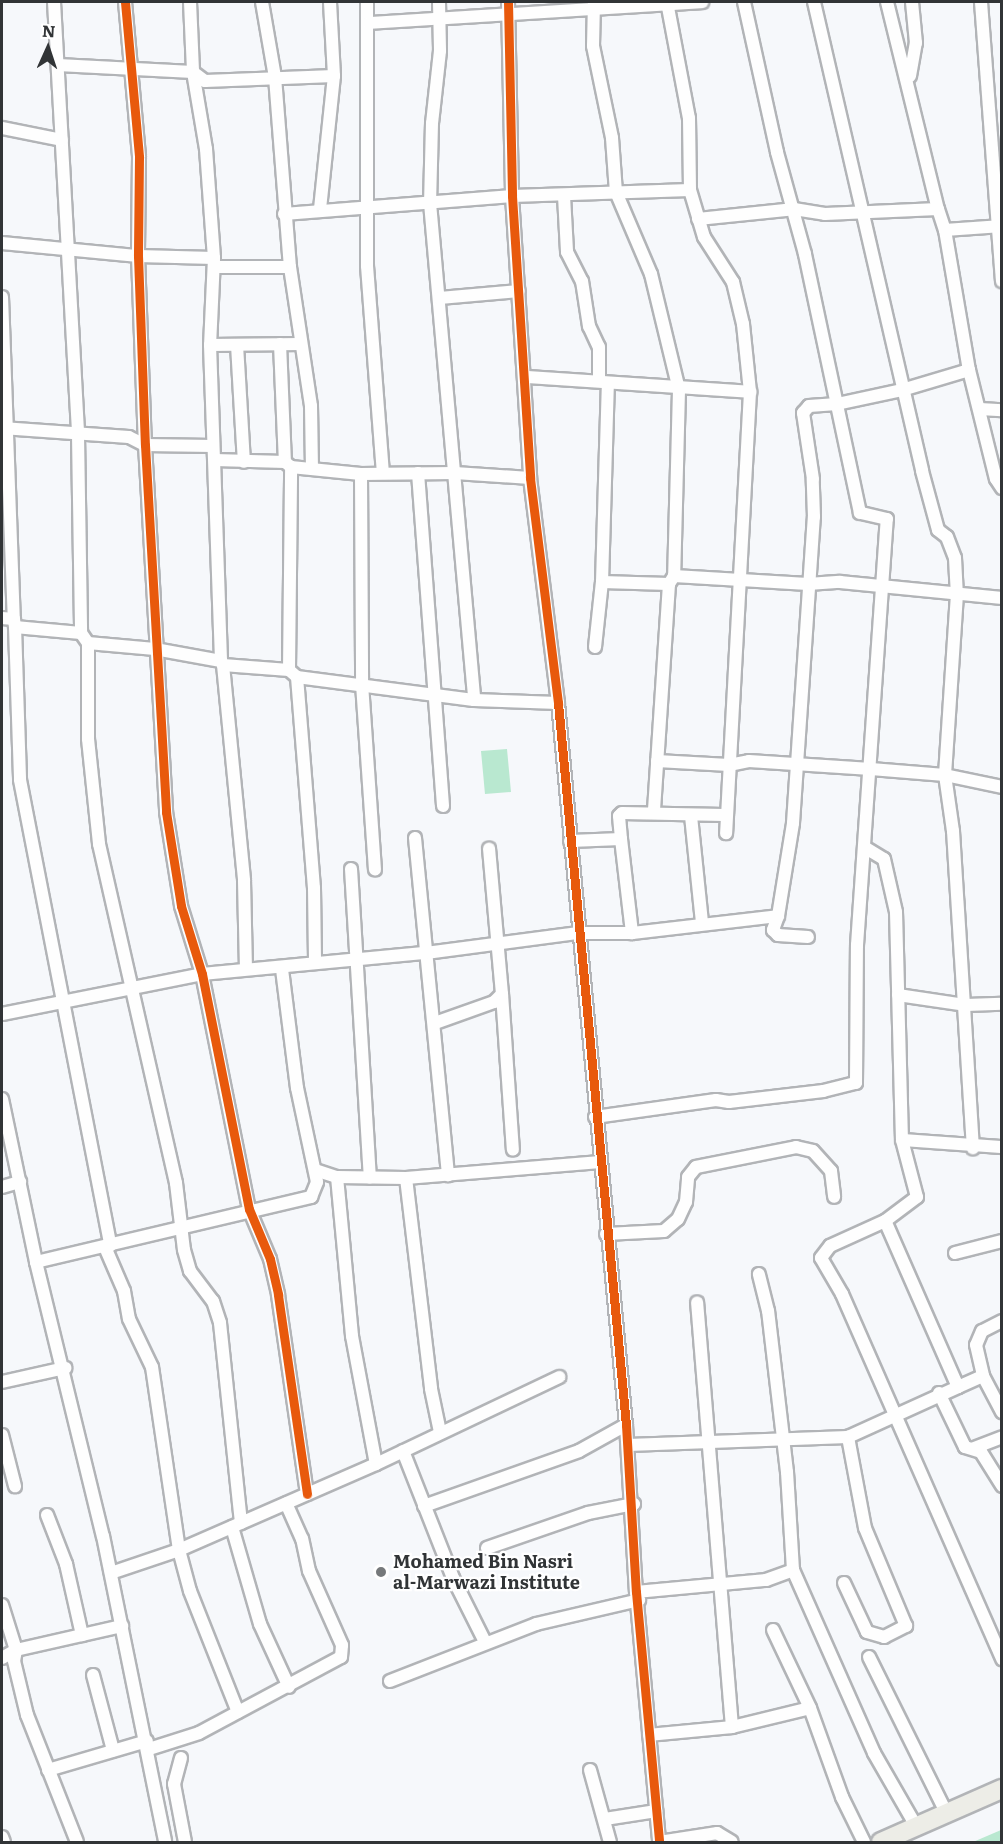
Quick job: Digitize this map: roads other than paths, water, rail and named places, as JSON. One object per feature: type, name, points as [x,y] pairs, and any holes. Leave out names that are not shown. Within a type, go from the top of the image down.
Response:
[{"type":"main road","points":[[881,1842],[1002,1789]]},
{"type":"street","points":[[54,2],[78,435],[88,739],[99,844],[176,1183],[181,1230],[190,1271],[213,1301],[220,1323],[236,1525],[260,1624],[289,1687]]},
{"type":"street","points":[[125,2],[140,157],[138,256],[145,445],[166,812],[182,906],[202,974],[249,1209],[270,1259],[278,1295],[307,1494]]},
{"type":"street","points":[[190,2],[193,72],[206,149],[214,263],[210,345],[222,663],[244,881],[246,969]]},
{"type":"street","points":[[262,2],[275,77],[284,214],[290,267],[311,406],[312,468]]},
{"type":"street","points":[[320,209],[334,76],[330,2]]},
{"type":"street","points":[[367,2],[369,24],[365,97],[367,266],[383,472]]},
{"type":"street","points":[[440,2],[441,19],[432,123],[430,203],[474,700]]},
{"type":"street","points":[[369,24],[441,19],[508,7],[702,2]]},
{"type":"street","points":[[595,1117],[716,1100],[729,1102],[823,1091],[856,1083],[857,945],[871,769],[880,589],[886,564],[887,519],[860,513],[794,209],[777,152],[744,2]]},
{"type":"street","points":[[814,2],[864,212],[902,390],[938,530],[947,537],[955,558],[957,594],[945,775],[966,1005],[973,1148]]},
{"type":"street","points":[[887,2],[909,80],[924,162],[945,230],[969,370],[996,479],[1002,488]]},
{"type":"street","points":[[909,80],[916,43],[912,2]]},
{"type":"street","points":[[981,2],[1002,281]]},
{"type":"street","points":[[594,4],[593,45],[612,138],[616,192],[651,274],[679,390],[671,580],[654,812]]},
{"type":"street","points":[[667,4],[689,118],[690,190],[698,219],[733,282],[743,324],[750,392],[729,765],[724,815],[726,833]]},
{"type":"street","points":[[508,7],[512,196],[526,377],[530,478],[558,703],[577,933],[634,1504],[638,1596],[659,1842],[717,1833],[732,1842]]},
{"type":"street","points":[[58,65],[193,72],[205,81],[334,76]]},
{"type":"street","points":[[2,128],[62,140]]},
{"type":"street","points":[[284,214],[320,209],[367,209],[512,196],[690,190]]},
{"type":"street","points":[[564,196],[567,252],[582,281],[589,326],[599,347],[604,382],[602,582],[595,647]]},
{"type":"street","points":[[698,219],[794,209],[808,213],[938,209]]},
{"type":"street","points":[[945,230],[999,226]]},
{"type":"street","points":[[2,243],[214,263],[290,267]]},
{"type":"street","points":[[440,298],[519,291]]},
{"type":"street","points":[[2,297],[4,475],[20,780],[107,1246],[124,1292],[129,1319],[152,1367],[179,1550],[204,1634],[238,1712]]},
{"type":"street","points":[[280,344],[288,465],[293,674],[314,888],[315,963]]},
{"type":"street","points":[[210,345],[301,344]]},
{"type":"street","points":[[237,345],[244,462]]},
{"type":"street","points":[[808,937],[778,935],[773,930],[778,916],[793,823],[794,766],[808,585],[813,479],[803,413],[809,406],[837,404],[902,390],[969,370]]},
{"type":"street","points":[[526,377],[679,390],[750,392]]},
{"type":"street","points":[[980,409],[1002,410]]},
{"type":"street","points":[[5,428],[129,437],[145,445],[213,446]]},
{"type":"street","points":[[215,460],[288,465],[361,474],[455,473],[530,478]]},
{"type":"street","points":[[418,473],[443,806]]},
{"type":"street","points":[[361,474],[362,684],[375,870]]},
{"type":"street","points":[[602,582],[671,580],[808,585],[840,582],[880,589],[1002,597]]},
{"type":"street","points":[[10,621],[84,638],[293,674],[474,700],[558,703]]},
{"type":"street","points":[[657,761],[729,765],[749,761],[794,766],[871,769],[945,775],[1002,787]]},
{"type":"street","points":[[632,933],[620,814],[654,812],[691,816],[724,815]]},
{"type":"street","points":[[691,816],[702,923]]},
{"type":"street","points":[[415,838],[435,1023],[448,1175]]},
{"type":"street","points":[[570,841],[621,839]]},
{"type":"street","points":[[864,847],[884,859],[896,912],[902,1140],[917,1200],[885,1221],[830,1246],[820,1258],[842,1294],[1002,1659]]},
{"type":"street","points":[[489,849],[513,1150]]},
{"type":"street","points":[[351,869],[370,1177]]},
{"type":"street","points":[[2,1014],[131,986],[202,974],[246,969],[282,969],[315,963],[496,945],[577,933],[632,933],[702,923],[778,916]]},
{"type":"street","points":[[36,1262],[181,1230],[249,1209],[311,1197],[317,1182],[297,1088],[282,969]]},
{"type":"street","points":[[435,1023],[494,1002],[502,994]]},
{"type":"street","points":[[898,995],[966,1005],[1002,1004]]},
{"type":"street","points":[[2,1099],[36,1262],[65,1368],[111,1573],[148,1745],[164,1842]]},
{"type":"street","points":[[902,1140],[973,1148],[1002,1147]]},
{"type":"street","points":[[606,1234],[664,1231],[678,1220],[686,1202],[688,1177],[696,1167],[795,1148],[813,1151],[831,1171],[834,1197]]},
{"type":"street","points":[[315,1170],[337,1177],[406,1178],[600,1162]]},
{"type":"street","points":[[337,1177],[352,1336],[376,1464]]},
{"type":"street","points":[[406,1178],[431,1389],[440,1432]]},
{"type":"street","points":[[2,1187],[20,1182]]},
{"type":"street","points":[[885,1221],[958,1388]]},
{"type":"street","points":[[955,1253],[1002,1241]]},
{"type":"street","points":[[759,1274],[768,1311],[792,1510],[793,1570],[874,1753],[916,1826]]},
{"type":"street","points":[[698,1302],[732,1727]]},
{"type":"street","points":[[1002,1321],[977,1335],[983,1376],[1002,1412]]},
{"type":"street","points":[[2,1382],[65,1368]]},
{"type":"street","points":[[628,1445],[710,1440],[848,1437],[895,1417],[939,1393],[958,1388],[983,1376]]},
{"type":"street","points":[[111,1573],[179,1550],[376,1464],[559,1377]]},
{"type":"street","points":[[939,1393],[963,1443],[985,1457],[1002,1486]]},
{"type":"street","points":[[424,1506],[579,1451],[626,1425]]},
{"type":"street","points":[[2,1435],[15,1486]]},
{"type":"street","points":[[844,1583],[867,1632],[884,1637],[906,1626],[865,1528],[848,1437]]},
{"type":"street","points":[[974,1448],[1002,1437]]},
{"type":"street","points":[[403,1451],[424,1506],[485,1642]]},
{"type":"street","points":[[48,1770],[88,1761],[113,1750],[148,1745],[200,1733],[341,1657],[342,1645],[309,1570],[302,1539],[286,1503]]},
{"type":"street","points":[[487,1548],[588,1513],[634,1504]]},
{"type":"street","points":[[47,1515],[66,1564],[82,1635]]},
{"type":"street","points":[[390,1682],[485,1642],[536,1624],[638,1596],[721,1582],[766,1580],[793,1570]]},
{"type":"street","points":[[2,1605],[16,1650],[19,1686],[48,1770],[77,1842]]},
{"type":"street","points":[[2,1658],[16,1650],[122,1626]]},
{"type":"street","points":[[773,1630],[810,1708],[842,1797],[864,1842]]},
{"type":"street","points":[[869,1657],[946,1812]]},
{"type":"street","points":[[93,1675],[113,1750]]},
{"type":"street","points":[[649,1735],[732,1727],[810,1708]]},
{"type":"street","points":[[181,1758],[174,1784],[185,1842]]},
{"type":"street","points":[[590,1770],[610,1842]]},
{"type":"street","points":[[605,1819],[656,1811]]},
{"type":"street","points":[[2,1837],[4,1842]]},
{"type":"place","name":"Mohamed Bin Nasri al-Marwazi Institute","points":[[381,1572]]}]
